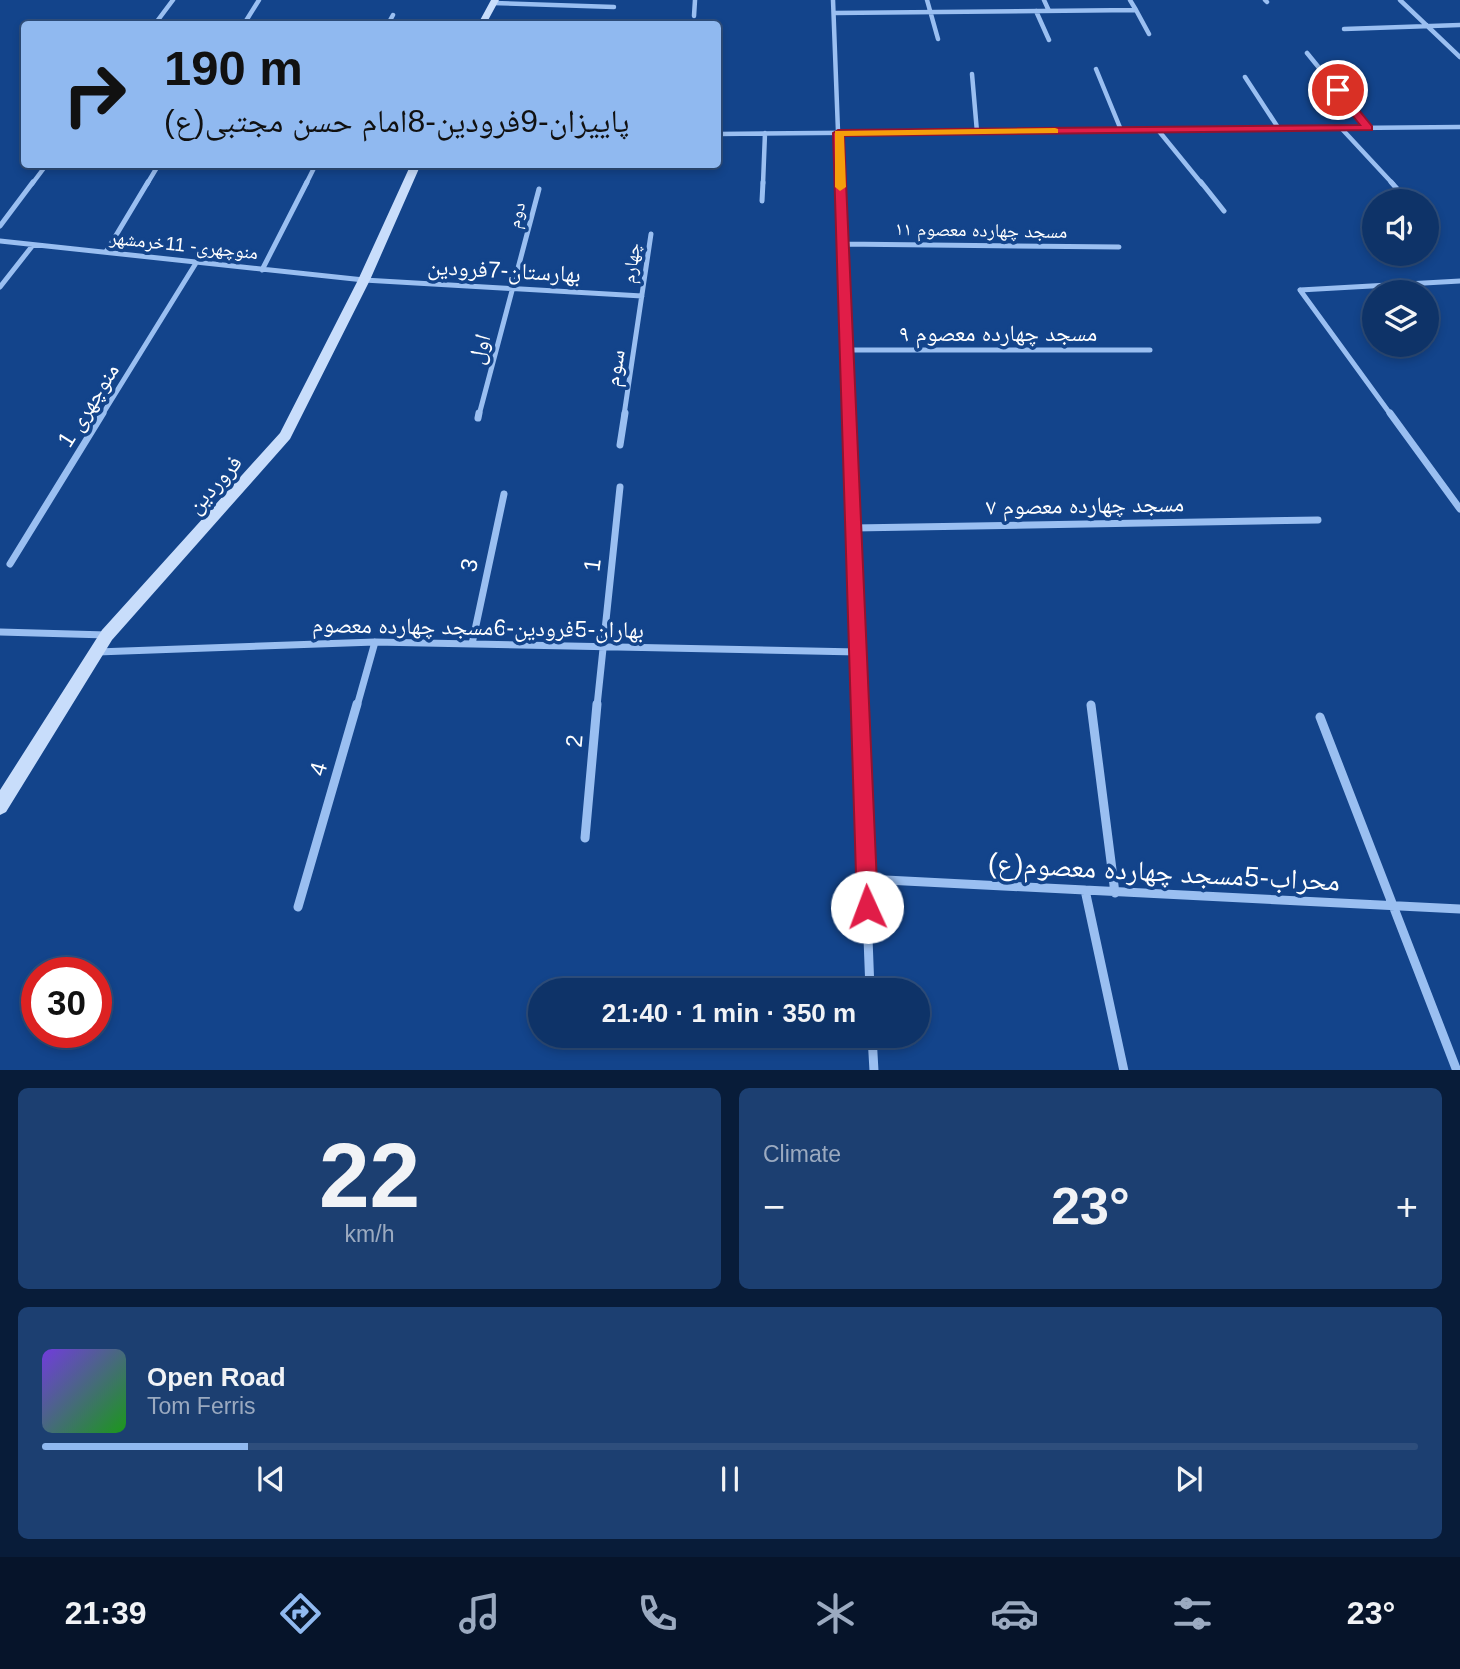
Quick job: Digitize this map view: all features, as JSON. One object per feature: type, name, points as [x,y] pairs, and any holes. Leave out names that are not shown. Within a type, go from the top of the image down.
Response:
[{"type":"street","points":[[157,21],[173,0]]},
{"type":"street","points":[[246,21],[259,0]]},
{"type":"street","points":[[694,16],[695,0]]},
{"type":"street","points":[[833,0],[870,978]]},
{"type":"street","points":[[927,0],[938,39]]},
{"type":"street","points":[[1044,0],[1049,11]]},
{"type":"street","points":[[1130,0],[1149,34]]},
{"type":"street","points":[[1400,0],[1460,57]]},
{"type":"street","points":[[484,21],[494,1],[614,7]]},
{"type":"street","points":[[834,13],[1136,10]]},
{"type":"street","points":[[1036,11],[1049,40]]},
{"type":"street","points":[[390,21],[393,15]]},
{"type":"street","points":[[1344,29],[1460,25]]},
{"type":"street","points":[[1307,53],[1368,128]]},
{"type":"street","points":[[1096,69],[1121,130]]},
{"type":"street","points":[[972,74],[976,132]]},
{"type":"street","points":[[1245,77],[1279,129]]},
{"type":"street","points":[[721,134],[1460,127]]},
{"type":"street","points":[[1341,128],[1397,189]]},
{"type":"street","points":[[1158,130],[1224,211]]},
{"type":"street","points":[[762,201],[765,133]]},
{"type":"street","points":[[0,226],[44,168]]},
{"type":"street","points":[[106,252],[157,168]]},
{"type":"street","points":[[262,270],[314,168]]},
{"type":"street","name":"فروردین","points":[[0,806],[107,635],[285,436],[365,280],[414,168]]},
{"type":"street","name":"دوم","points":[[514,289],[539,189]]},
{"type":"street","name":"چهارم","points":[[642,296],[651,234]]},
{"type":"street","name":"منوچهری- 11خرمشهر","points":[[0,241],[365,280]]},
{"type":"street","name":"مسجد چهارده معصوم ۱۱","points":[[842,244],[1119,247]]},
{"type":"street","points":[[0,287],[33,245]]},
{"type":"street","name":"منوچهری 1","points":[[9,564],[196,264]]},
{"type":"street","name":"بهارستان-7فرودین","points":[[365,280],[642,296]]},
{"type":"street","points":[[1460,281],[1300,290],[1460,509]]},
{"type":"street","name":"اول","points":[[478,418],[514,289]]},
{"type":"street","name":"سوم","points":[[620,445],[642,296]]},
{"type":"street","name":"مسجد چهارده معصوم ۹","points":[[847,350],[1150,350]]},
{"type":"street","name":"1","points":[[602,647],[620,487]]},
{"type":"street","name":"3","points":[[471,644],[504,494]]},
{"type":"street","name":"مسجد چهارده معصوم ۷","points":[[854,528],[1318,520]]},
{"type":"street","points":[[0,632],[107,635]]},
{"type":"street","name":"بهاران-5فرودین-6مسجد چهارده معصوم","points":[[97,652],[375,642],[858,652]]},
{"type":"street","name":"4","points":[[298,907],[375,642]]},
{"type":"street","name":"2","points":[[585,838],[602,647]]},
{"type":"street","points":[[1091,705],[1115,893]]},
{"type":"street","points":[[1320,718],[1457,1070]]},
{"type":"street","name":"محراب-5مسجد چهارده معصوم(ع)","points":[[866,879],[1460,909]]},
{"type":"street","points":[[1085,890],[1124,1070]]},
{"type":"street","points":[[873,1048],[874,1070]]},
{"type":"slow traffic","points":[[840,187],[838,133],[1055,131]]},
{"type":"route","points":[[867,907],[838,133],[1368,128],[1338,90]]}]
